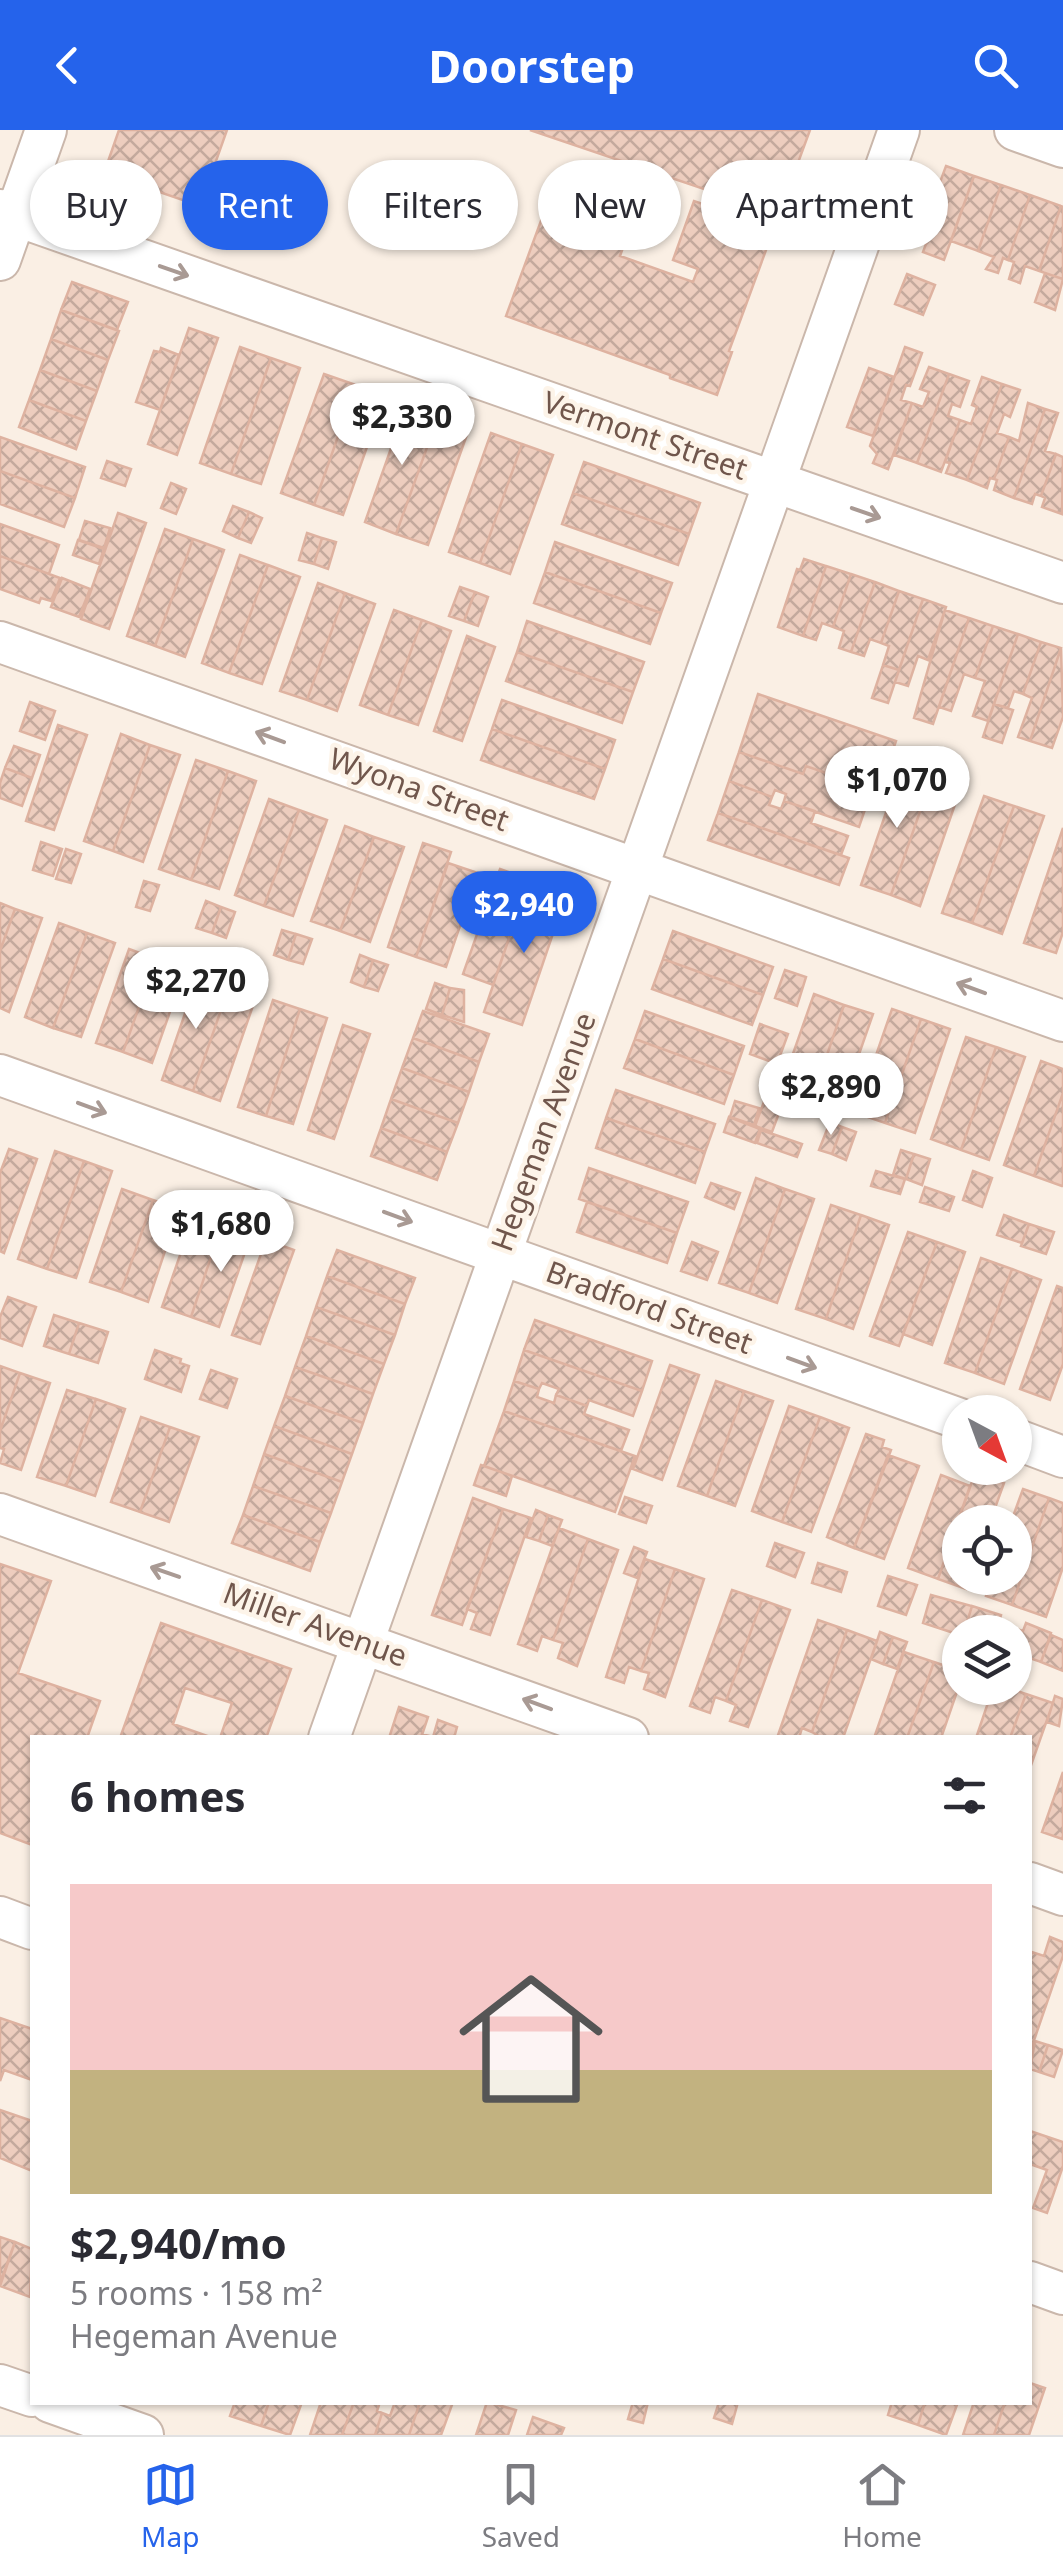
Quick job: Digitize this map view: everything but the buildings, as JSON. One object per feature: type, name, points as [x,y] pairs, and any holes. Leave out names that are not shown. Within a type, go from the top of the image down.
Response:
[{"type":"street","points":[[0,260],[8,213],[46,130]]},
{"type":"street","name":"Hegeman Avenue","points":[[330,1735],[899,130]]},
{"type":"street","points":[[1015,130],[1063,147]]},
{"type":"street","name":"Vermont Street","points":[[8,213],[1063,582]]},
{"type":"street","name":"Wyona Street","points":[[0,642],[1063,1021]]},
{"type":"street","name":"Bradford Street","points":[[0,1075],[942,1414]]},
{"type":"street","points":[[1032,1445],[1063,1456]]},
{"type":"street","name":"Miller Avenue","points":[[0,1514],[620,1735]]},
{"type":"street","points":[[1032,1884],[1063,1895]]},
{"type":"street","points":[[0,1917],[30,1927]]},
{"type":"street","points":[[1032,2283],[1063,2294]]},
{"type":"street","points":[[0,2385],[30,2395]]},
{"type":"street","points":[[57,2405],[143,2435]]}]
